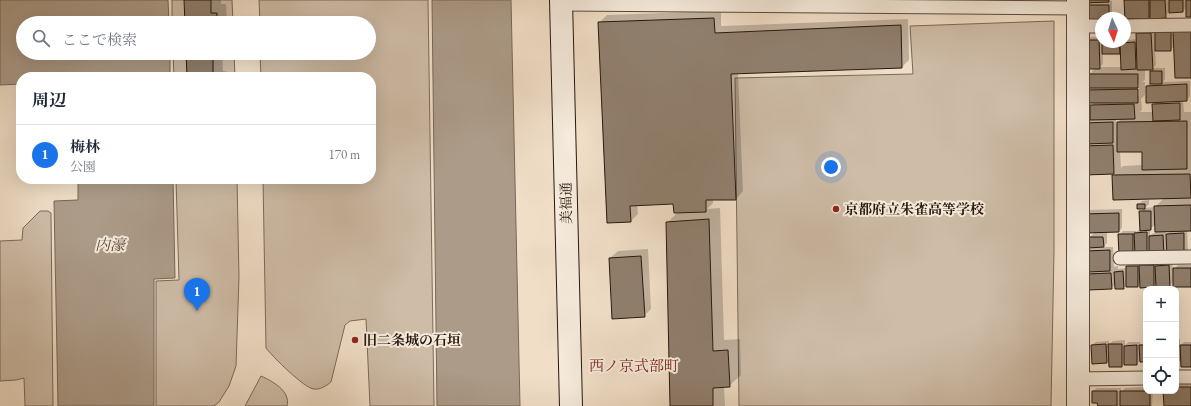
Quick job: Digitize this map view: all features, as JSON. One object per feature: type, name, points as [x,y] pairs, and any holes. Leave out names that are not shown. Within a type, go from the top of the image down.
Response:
[{"type":"street","name":"美福通","points":[[561,2],[571,406]]},
{"type":"street","points":[[1078,11],[1078,406]]},
{"type":"lane","points":[[561,2],[1078,11],[1095,22]]},
{"type":"lane","points":[[1131,26],[1191,25]]},
{"type":"lane","points":[[1120,258],[1191,257]]},
{"type":"lane","points":[[1179,377],[1191,377]]},
{"type":"lane","points":[[1078,379],[1143,378]]},
{"type":"shaded area","points":[[172,0],[232,0],[233,16],[172,16]]},
{"type":"shaded area","points":[[259,0],[428,0],[434,406],[370,406],[366,319],[350,321],[345,325],[331,382],[321,388],[314,389],[304,384],[281,364],[266,348],[263,184],[376,184],[376,72],[261,72],[260,60],[376,60],[376,16],[260,16]]},
{"type":"shaded area","name":"京都府立朱雀高等学校","points":[[1054,21],[1054,251],[1051,406],[739,406],[735,78],[913,74],[910,26]]},
{"type":"shaded area","points":[[173,60],[234,60],[235,72],[174,72]]},
{"type":"shaded area","points":[[176,184],[237,184],[239,277],[236,366],[229,386],[219,402],[214,406],[156,406],[156,281],[179,280]]},
{"type":"shaded area","points":[[40,211],[48,211],[51,213],[53,406],[25,406],[24,378],[0,381],[0,241],[22,240],[23,228]]},
{"type":"shaded area","points":[[261,376],[280,387],[286,396],[287,406],[245,406]]},
{"type":"water","points":[[0,0],[168,0],[169,16],[16,16],[16,60],[170,60],[170,72],[16,72],[16,84],[0,85]]},
{"type":"water","points":[[432,0],[511,0],[520,406],[437,406]]},
{"type":"water","name":"内濠","points":[[78,184],[173,184],[175,278],[154,279],[154,406],[58,406],[54,201],[78,200]]},
{"type":"building","points":[[184,0],[211,0],[211,13],[217,13],[217,16],[185,16]]},
{"type":"building","points":[[1081,0],[1109,0],[1109,2],[1082,3]]},
{"type":"building","points":[[1124,0],[1149,0],[1149,19],[1131,19],[1131,12],[1125,12]]},
{"type":"building","points":[[1150,0],[1165,0],[1166,18],[1150,19]]},
{"type":"building","points":[[1169,0],[1183,0],[1183,12],[1169,13]]},
{"type":"building","points":[[1186,0],[1191,0],[1191,17],[1186,17]]},
{"type":"building","points":[[1082,5],[1109,5],[1109,12],[1095,12],[1095,22],[1083,23]]},
{"type":"building","points":[[714,18],[715,33],[901,25],[902,68],[731,74],[736,200],[706,200],[706,212],[674,213],[673,204],[630,206],[631,222],[607,223],[598,22]]},
{"type":"building","points":[[1173,31],[1191,31],[1191,78],[1175,78]]},
{"type":"building","points":[[1155,32],[1171,32],[1171,51],[1155,51]]},
{"type":"building","points":[[1136,33],[1151,33],[1153,70],[1137,70]]},
{"type":"building","points":[[1086,40],[1095,40],[1095,48],[1099,48],[1100,69],[1087,69]]},
{"type":"building","points":[[1131,42],[1135,42],[1136,69],[1121,70],[1120,48],[1131,48]]},
{"type":"building","points":[[1102,48],[1120,48],[1120,54],[1102,54]]},
{"type":"building","points":[[186,60],[213,60],[213,72],[187,72]]},
{"type":"building","points":[[1150,71],[1162,71],[1162,84],[1150,84]]},
{"type":"building","points":[[1088,74],[1138,74],[1138,88],[1088,88]]},
{"type":"building","points":[[1187,84],[1187,101],[1146,103],[1146,86]]},
{"type":"building","points":[[1138,89],[1138,103],[1088,103],[1087,90]]},
{"type":"building","points":[[1180,103],[1180,120],[1153,121],[1152,104]]},
{"type":"building","points":[[1134,104],[1135,119],[1090,120],[1090,105]]},
{"type":"building","points":[[1187,121],[1187,169],[1142,170],[1142,152],[1117,152],[1117,122]]},
{"type":"building","points":[[1113,122],[1113,143],[1085,144],[1085,123]]},
{"type":"building","points":[[1113,145],[1114,174],[1085,175],[1084,146]]},
{"type":"building","points":[[1190,174],[1191,198],[1113,200],[1112,175]]},
{"type":"building","points":[[1137,204],[1145,204],[1145,209],[1137,209]]},
{"type":"building","points":[[1191,205],[1191,231],[1155,232],[1154,206]]},
{"type":"building","points":[[1139,211],[1151,211],[1151,230],[1140,231]]},
{"type":"building","points":[[1119,213],[1119,232],[1085,233],[1084,214]]},
{"type":"building","points":[[709,219],[713,351],[728,350],[730,387],[713,388],[713,406],[670,406],[666,222]]},
{"type":"building","points":[[1147,232],[1147,253],[1135,253],[1134,233]]},
{"type":"building","points":[[1184,233],[1184,255],[1167,256],[1166,234]]},
{"type":"building","points":[[1118,234],[1133,234],[1133,254],[1119,255]]},
{"type":"building","points":[[1163,235],[1164,255],[1149,256],[1149,236]]},
{"type":"building","points":[[1088,237],[1103,237],[1104,247],[1088,248]]},
{"type":"building","points":[[1110,250],[1110,271],[1088,272],[1087,251]]},
{"type":"building","points":[[641,256],[645,317],[612,319],[609,258]]},
{"type":"building","points":[[1139,265],[1154,265],[1154,286],[1143,286],[1143,288],[1140,288]]},
{"type":"building","points":[[1169,265],[1170,286],[1156,286],[1155,266]]},
{"type":"building","points":[[1126,266],[1138,266],[1138,287],[1126,287]]},
{"type":"building","points":[[1173,268],[1191,268],[1191,287],[1173,286]]},
{"type":"building","points":[[1123,271],[1124,289],[1115,289],[1114,272]]},
{"type":"building","points":[[1111,273],[1112,289],[1088,290],[1087,274]]},
{"type":"building","points":[[1106,344],[1107,363],[1092,364],[1091,345]]},
{"type":"building","points":[[1108,344],[1122,344],[1122,367],[1109,367]]},
{"type":"building","points":[[1137,345],[1137,365],[1124,365],[1124,346]]},
{"type":"building","points":[[1139,345],[1143,345],[1143,362],[1140,362]]},
{"type":"building","points":[[1180,345],[1191,345],[1191,367],[1181,367]]},
{"type":"building","points":[[1179,387],[1191,387],[1191,406],[1164,406],[1163,394],[1179,394]]},
{"type":"building","points":[[1092,391],[1117,391],[1117,406],[1098,406],[1097,403],[1092,403]]},
{"type":"building","points":[[1120,391],[1143,391],[1143,394],[1150,394],[1150,406],[1120,406]]},
{"type":"place","name":"京都府立朱雀高等学校","points":[[836,209]]},
{"type":"place","name":"梅林","points":[[197,311]]},
{"type":"place","name":"旧二条城の石垣","points":[[355,340]]},
{"type":"district","name":"西ノ京式部町","points":[[634,366]]}]
